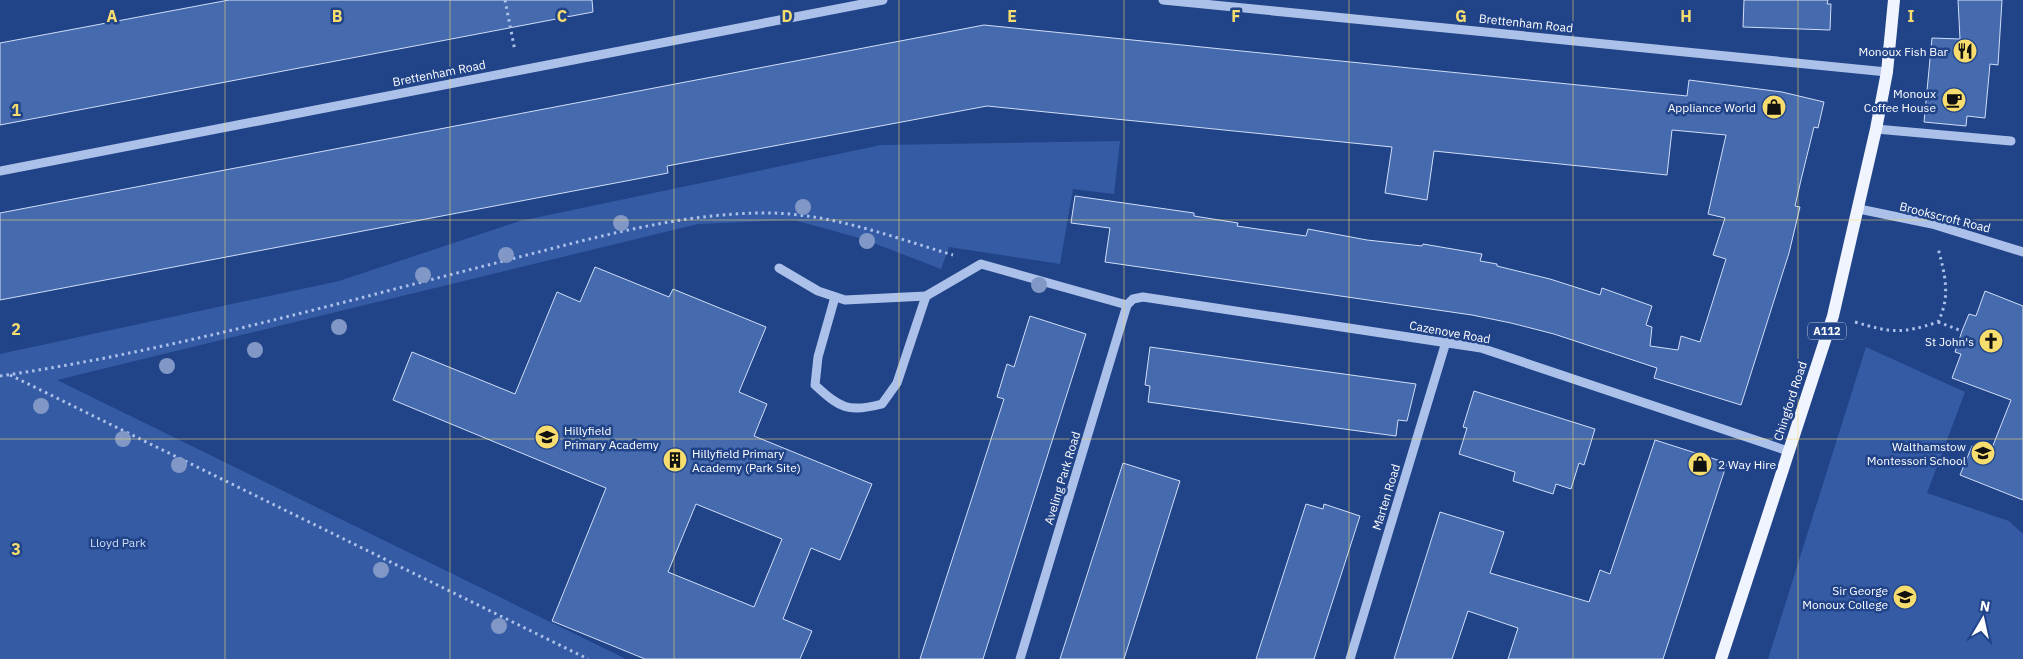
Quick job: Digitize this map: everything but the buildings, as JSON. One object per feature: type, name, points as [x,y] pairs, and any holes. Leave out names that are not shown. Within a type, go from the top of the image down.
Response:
[{"type":"main road","name":"Chingford Road","points":[[1721,659],[1832,316],[1859,209],[1887,72],[1894,0]]},
{"type":"street","name":"Brettenham Road","points":[[0,171],[883,0]]},
{"type":"street","name":"Brettenham Road","points":[[1163,0],[1887,72]]},
{"type":"street","points":[[1876,128],[2011,141]]},
{"type":"street","name":"Brookscroft Road","points":[[1859,209],[1932,224],[2023,252]]},
{"type":"street","points":[[779,268],[818,291],[845,300],[926,296],[981,264],[1127,305]]},
{"type":"street","points":[[835,297],[818,357],[816,385],[835,403],[860,410],[882,404],[897,383],[926,296]]},
{"type":"street","name":"Cazenove Road","points":[[1127,305],[1133,299],[1143,297],[1481,348],[1788,451]]},
{"type":"street","name":"Aveling Park Road","points":[[1020,659],[1127,305]]},
{"type":"street","name":"Marten Road","points":[[1350,659],[1446,342]]},
{"type":"path","points":[[505,0],[512,40]]},
{"type":"path","points":[[0,376],[60,367],[240,327],[681,219],[759,213],[809,217],[871,229],[981,264]]},
{"type":"path","points":[[1932,224],[1946,277],[1945,307],[1938,322]]},
{"type":"path","points":[[1832,316],[1888,332],[1917,329],[1938,322],[1962,331]]},
{"type":"path","points":[[9,375],[588,659]]},
{"type":"green space","name":"Lloyd Park","points":[[1120,141],[1114,194],[1073,189],[1060,264],[949,247],[941,269],[863,239],[794,220],[698,224],[57,380],[626,659],[0,659],[0,354],[339,281],[520,221],[881,145]]},
{"type":"green space","name":"Sir George Monoux College","points":[[1866,347],[1965,392],[1927,493],[2009,521],[2023,534],[2023,659],[1768,659]]},
{"type":"place","name":"Monoux Fish Bar","points":[[1965,51]]},
{"type":"place","name":"Monoux Coffee House","points":[[1954,100]]},
{"type":"place","name":"Appliance World","points":[[1774,107]]},
{"type":"place","name":"St John's","points":[[1991,341]]},
{"type":"place","name":"Hillyfield Primary Academy","points":[[547,437]]},
{"type":"place","name":"Walthamstow Montessori School","points":[[1983,453]]},
{"type":"place","name":"Hillyfield Primary Academy (Park Site)","points":[[675,460]]},
{"type":"place","name":"2 Way Hire","points":[[1700,464]]},
{"type":"place","name":"Sir George Monoux College","points":[[1905,597]]}]
